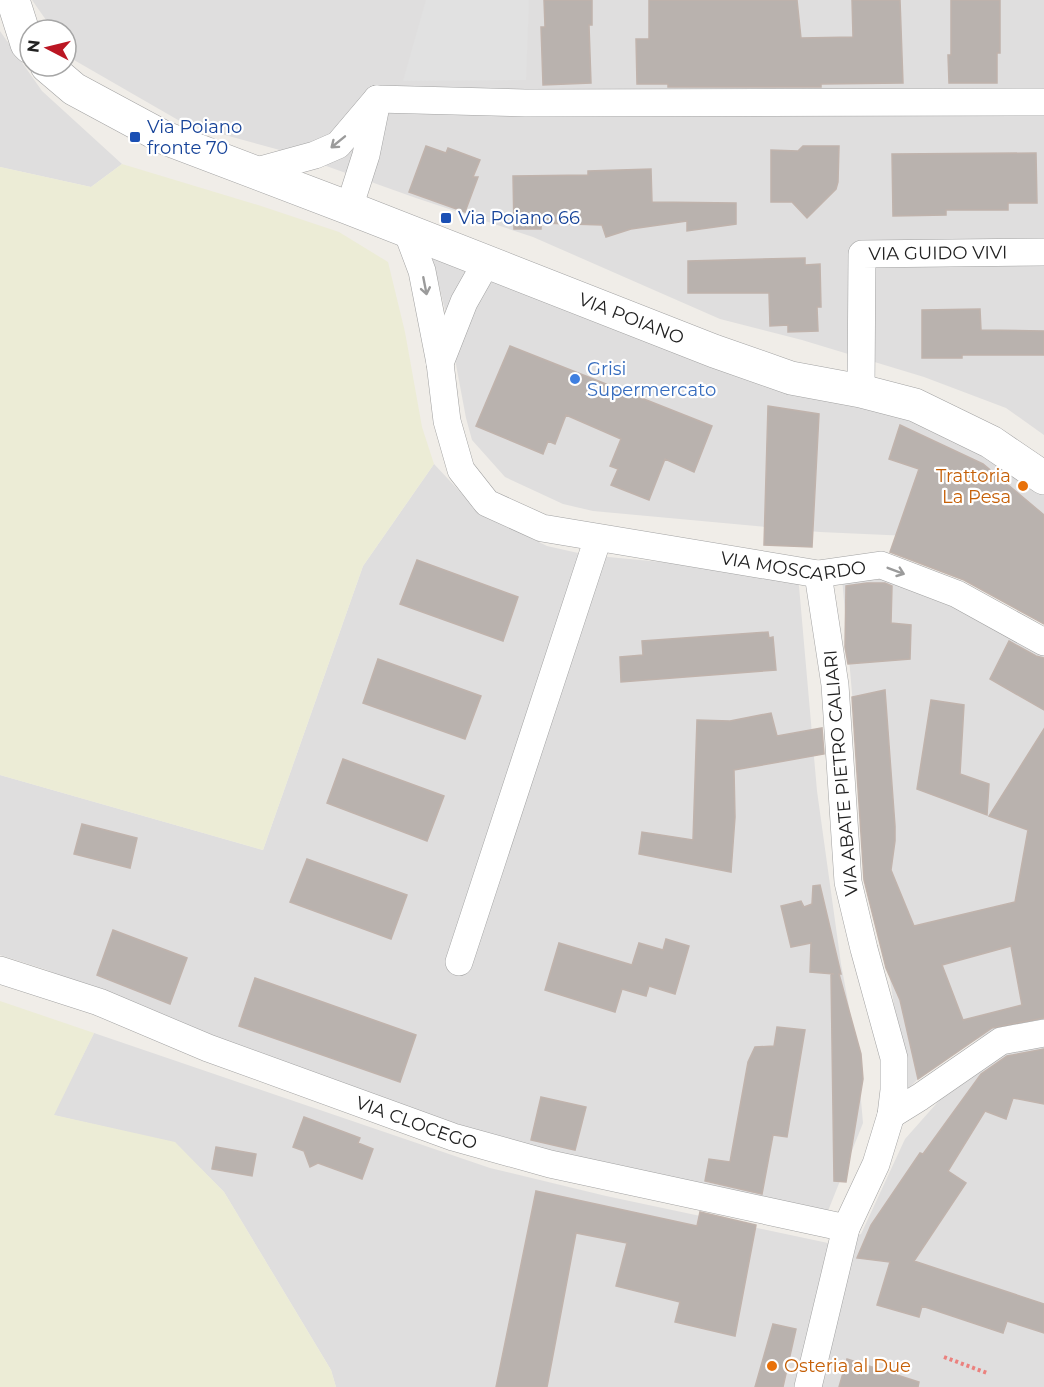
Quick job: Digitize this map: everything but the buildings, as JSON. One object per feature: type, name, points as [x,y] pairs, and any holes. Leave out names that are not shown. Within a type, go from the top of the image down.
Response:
[{"type":"street","points":[[13,0],[19,18]]},
{"type":"street","name":"VIA POIANO","points":[[61,78],[74,89],[165,138],[714,351],[791,378],[861,391],[915,405],[991,442],[1044,478]]},
{"type":"street","points":[[253,172],[315,155],[338,146],[377,99]]},
{"type":"street","points":[[377,99],[525,103],[1044,102]]},
{"type":"street","points":[[349,208],[366,155],[377,99]]},
{"type":"street","name":"VIA MOSCARDO","points":[[406,231],[422,271],[440,363],[447,421],[461,470],[487,503],[542,528],[818,574],[881,565],[957,594],[1044,642]]},
{"type":"street","name":"VIA GUIDO VIVI","points":[[861,391],[862,254],[1044,252]]},
{"type":"street","name":"VIA MOSCARDO","points":[[440,363],[464,302],[486,263]]},
{"type":"street","points":[[459,962],[598,538]]},
{"type":"street","name":"VIA ABATE PIETRO CALIARI","points":[[808,1387],[846,1228],[876,1164],[891,1115],[894,1090],[894,1058],[848,882],[835,685],[818,574]]},
{"type":"street","name":"VIA CLOCEGO","points":[[0,970],[99,1002],[208,1048],[453,1137],[550,1164],[846,1228]]},
{"type":"street","points":[[891,1115],[920,1098],[1001,1041],[1044,1033]]},
{"type":"path","points":[[944,1357],[987,1373]]},
{"type":"shaded area","points":[[32,0],[1044,0],[1044,435],[1006,408],[924,377],[802,340],[720,319],[533,237],[287,152],[185,124],[78,62],[78,18],[45,18]]},
{"type":"shaded area","points":[[426,0],[529,0],[526,80],[403,81]]},
{"type":"shaded area","points":[[0,31],[18,57],[18,78],[33,78],[42,91],[122,164],[91,187],[0,167]]},
{"type":"shaded area","points":[[432,257],[910,418],[984,447],[1044,490],[1044,598],[909,536],[820,532],[593,511],[563,504],[505,477],[472,440]]},
{"type":"shaded area","points":[[434,464],[480,513],[547,546],[587,555],[798,575],[817,791],[841,964],[856,1044],[863,1123],[824,1221],[355,1107],[47,970],[0,955],[0,775],[263,850],[363,566]]},
{"type":"shaded area","points":[[842,578],[902,580],[1044,647],[1044,1020],[1003,1026],[937,1060],[908,1089],[860,785]]},
{"type":"shaded area","points":[[94,1033],[490,1168],[606,1196],[828,1243],[861,1234],[905,1139],[960,1077],[987,1053],[1044,1041],[1044,1387],[336,1387],[331,1370],[224,1192],[175,1143],[53,1115]]},
{"type":"green space","points":[[122,164],[339,232],[388,262],[405,332],[422,427],[434,464],[363,566],[263,850],[0,775],[0,167],[91,187]]},
{"type":"green space","points":[[0,1001],[94,1033],[54,1115],[175,1142],[224,1192],[331,1370],[336,1387],[0,1387]]},
{"type":"place","name":"Via Poiano fronte 70","points":[[135,137]]},
{"type":"place","name":"Via Poiano 66","points":[[446,218]]},
{"type":"place","name":"Grisi Supermercato","points":[[575,379]]},
{"type":"place","name":"Trattoria La Pesa","points":[[1023,486]]},
{"type":"place","name":"Osteria al Due","points":[[772,1366]]}]
